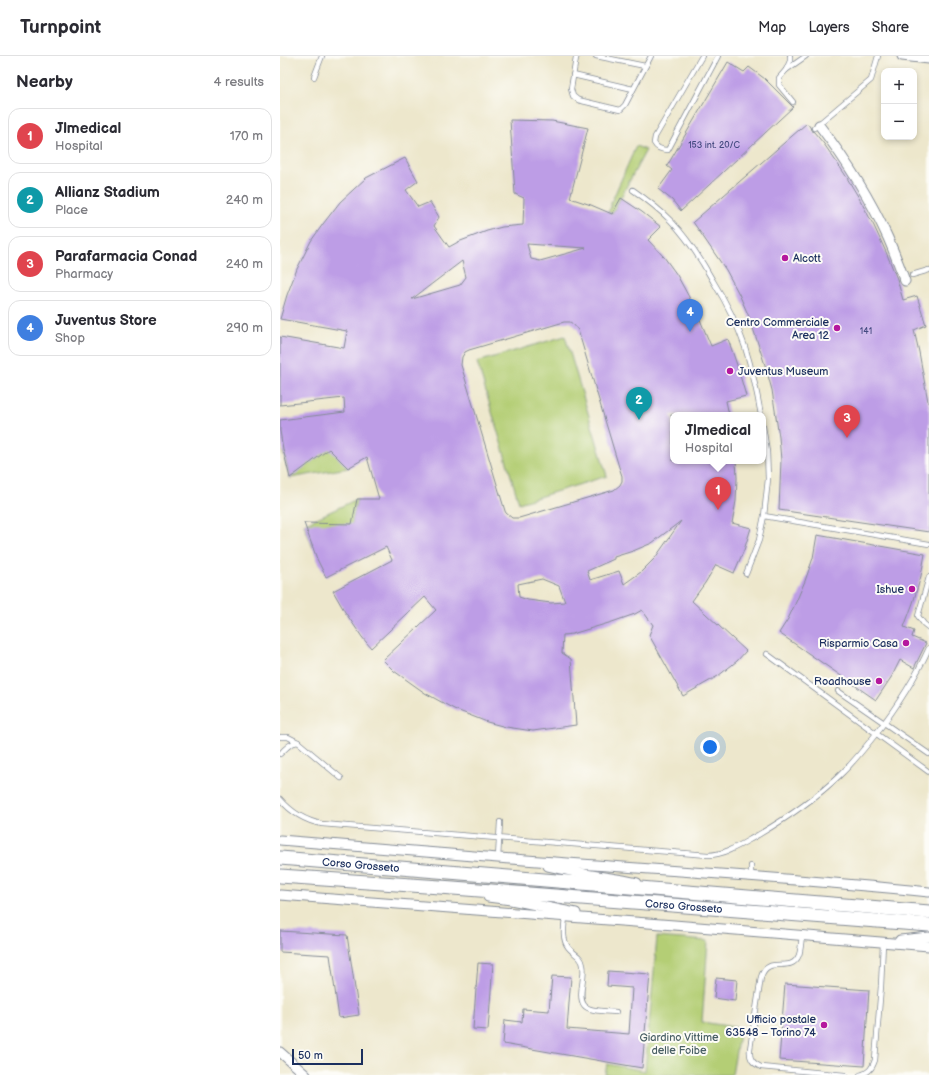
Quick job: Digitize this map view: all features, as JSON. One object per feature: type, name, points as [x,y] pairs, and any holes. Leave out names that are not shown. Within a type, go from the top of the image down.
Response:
[{"type":"main road","name":"Corso Grosseto","points":[[280,858],[656,888],[929,912]]},
{"type":"main road","name":"Corso Grosseto","points":[[280,876],[929,925]]},
{"type":"street","points":[[902,56],[929,59]]},
{"type":"street","points":[[816,126],[838,150],[865,193],[909,278]]},
{"type":"street","name":"Corso Grosseto","points":[[280,840],[498,858],[751,876],[929,892]]},
{"type":"street","name":"Corso Grosseto","points":[[527,860],[585,874],[623,880],[656,888]]},
{"type":"street","name":"Corso Grosseto","points":[[440,887],[512,900],[570,912],[595,919]]},
{"type":"street","name":"Corso Grosseto","points":[[280,895],[929,946]]},
{"type":"street","name":"Corso Grosseto","points":[[883,943],[929,937]]},
{"type":"street","points":[[280,1052],[306,1075]]},
{"type":"lane","points":[[314,77],[322,56]]},
{"type":"lane","points":[[577,56],[571,89],[573,96],[578,100],[620,110],[625,105],[650,56]]},
{"type":"lane","points":[[596,56],[645,66]]},
{"type":"lane","points":[[702,56],[655,137],[654,143],[656,147],[663,150],[668,150],[718,56]]},
{"type":"lane","points":[[786,70],[790,61],[790,56]]},
{"type":"lane","points":[[793,102],[779,85],[779,78],[786,70],[806,56]]},
{"type":"lane","points":[[816,126],[871,80],[878,56]]},
{"type":"lane","points":[[573,75],[633,89]]},
{"type":"lane","points":[[633,190],[654,205],[670,220],[688,241],[720,292],[734,319],[745,346],[760,412]]},
{"type":"lane","points":[[909,278],[929,270]]},
{"type":"lane","points":[[746,574],[759,540],[764,516],[768,480],[766,446]]},
{"type":"lane","points":[[764,516],[929,544]]},
{"type":"lane","points":[[929,577],[918,616],[929,628]]},
{"type":"lane","points":[[280,800],[301,817],[318,824],[708,855],[719,854],[733,848],[788,817],[846,770],[876,734],[903,697],[929,648]]},
{"type":"lane","points":[[767,654],[929,772]]},
{"type":"lane","points":[[838,691],[929,754]]},
{"type":"lane","points":[[280,738],[288,737],[298,742],[341,778]]},
{"type":"lane","points":[[280,754],[287,746],[298,742]]},
{"type":"lane","points":[[498,858],[500,822]]},
{"type":"lane","points":[[751,866],[751,876]]},
{"type":"lane","points":[[565,917],[564,937],[566,943],[580,958],[583,964],[584,971],[581,997],[583,1004],[590,1009],[616,1012]]},
{"type":"lane","points":[[802,936],[799,955],[794,962],[784,965],[771,965],[763,972],[750,1049],[750,1058],[752,1062],[761,1067],[845,1075]]},
{"type":"lane","points":[[860,1075],[870,1071],[875,1060],[883,943]]},
{"type":"green space","points":[[636,146],[646,150],[612,214],[608,212],[611,207],[611,203]]},
{"type":"green space","points":[[565,336],[607,476],[519,503],[477,362]]},
{"type":"green space","points":[[346,440],[348,468],[290,478],[283,452]]},
{"type":"green space","points":[[357,499],[352,524],[380,518],[313,548],[304,524]]},
{"type":"green space","name":"Giardino Vittime delle Foibe","points":[[657,937],[708,941],[702,1022],[740,1028],[732,1075],[605,1075],[607,1064],[645,1071]]},
{"type":"building","points":[[728,62],[744,72],[749,67],[765,79],[793,107],[681,211],[672,200],[658,189],[672,170],[667,166]]},
{"type":"building","points":[[510,120],[552,121],[588,128],[570,198],[612,214],[621,198],[661,227],[648,240],[664,257],[677,275],[696,310],[711,346],[728,339],[746,396],[726,401],[728,412],[670,412],[670,464],[736,464],[736,501],[732,523],[751,528],[744,550],[734,573],[716,565],[692,601],[746,651],[737,661],[718,676],[683,696],[649,635],[653,625],[642,610],[612,622],[572,634],[563,635],[562,653],[571,659],[576,725],[533,731],[506,727],[487,722],[454,709],[425,693],[394,671],[383,660],[436,610],[425,597],[371,648],[345,612],[333,591],[392,560],[386,547],[326,577],[317,559],[304,523],[352,524],[357,499],[379,499],[367,457],[348,468],[329,449],[290,478],[280,431],[280,420],[345,412],[344,398],[280,405],[280,337],[344,348],[347,331],[280,319],[297,269],[311,241],[340,202],[366,178],[405,158],[418,181],[406,190],[418,207],[430,202],[439,217],[434,226],[449,247],[487,231],[502,227],[523,225],[524,198],[515,194]],"holes":[[[527,244],[586,248],[540,261],[531,259]],[[462,261],[466,277],[460,285],[412,299]],[[564,322],[570,322],[578,330],[622,476],[622,481],[614,490],[519,518],[512,518],[505,511],[461,365],[462,357],[465,352],[469,350]],[[681,521],[655,558],[641,572],[624,584],[619,571],[590,580],[587,571],[614,559],[614,557],[652,543]],[[542,579],[559,586],[565,602],[551,603],[528,600],[519,597],[518,584]]]},
{"type":"building","name":"Centro Commerciale Area 12","points":[[807,123],[811,130],[824,144],[859,198],[886,252],[897,279],[903,300],[917,296],[926,325],[914,330],[929,407],[929,532],[779,510],[781,460],[779,437],[772,390],[765,365],[750,319],[739,294],[726,270],[693,222]]},
{"type":"building","points":[[817,535],[925,554],[921,576],[904,627],[914,631],[912,637],[926,643],[914,668],[900,660],[892,676],[876,700],[779,633],[788,619],[805,581],[813,558]]},
{"type":"building","points":[[280,931],[347,935],[359,1015],[339,1018],[330,955],[280,952]]},
{"type":"building","points":[[478,963],[493,964],[488,1030],[473,1029]]},
{"type":"building","points":[[608,971],[650,974],[642,1068],[503,1044],[505,1020],[522,1022],[523,1009],[549,1011],[552,976],[571,977],[567,1029],[629,1034],[632,988],[607,986]]},
{"type":"building","points":[[716,978],[737,980],[735,1001],[714,998]]},
{"type":"building","name":"Ufficio postale 63548 – Torino 74","points":[[785,984],[869,990],[864,1066],[779,1060]]},
{"type":"place","name":"Alcott","points":[[785,258]]},
{"type":"place","name":"Centro Commerciale Area 12","points":[[837,328]]},
{"type":"place","name":"Juventus Store","points":[[690,332]]},
{"type":"place","name":"Juventus Museum","points":[[730,371]]},
{"type":"place","name":"Allianz Stadium","points":[[639,420]]},
{"type":"place","name":"Parafarmacia Conad","points":[[847,438]]},
{"type":"place","name":"J|medical","points":[[718,510]]},
{"type":"place","name":"Ishue","points":[[912,589]]},
{"type":"place","name":"Risparmio Casa","points":[[906,643]]},
{"type":"place","name":"Roadhouse","points":[[879,681]]},
{"type":"place","name":"Ufficio postale 63548 – Torino 74","points":[[824,1025]]}]
